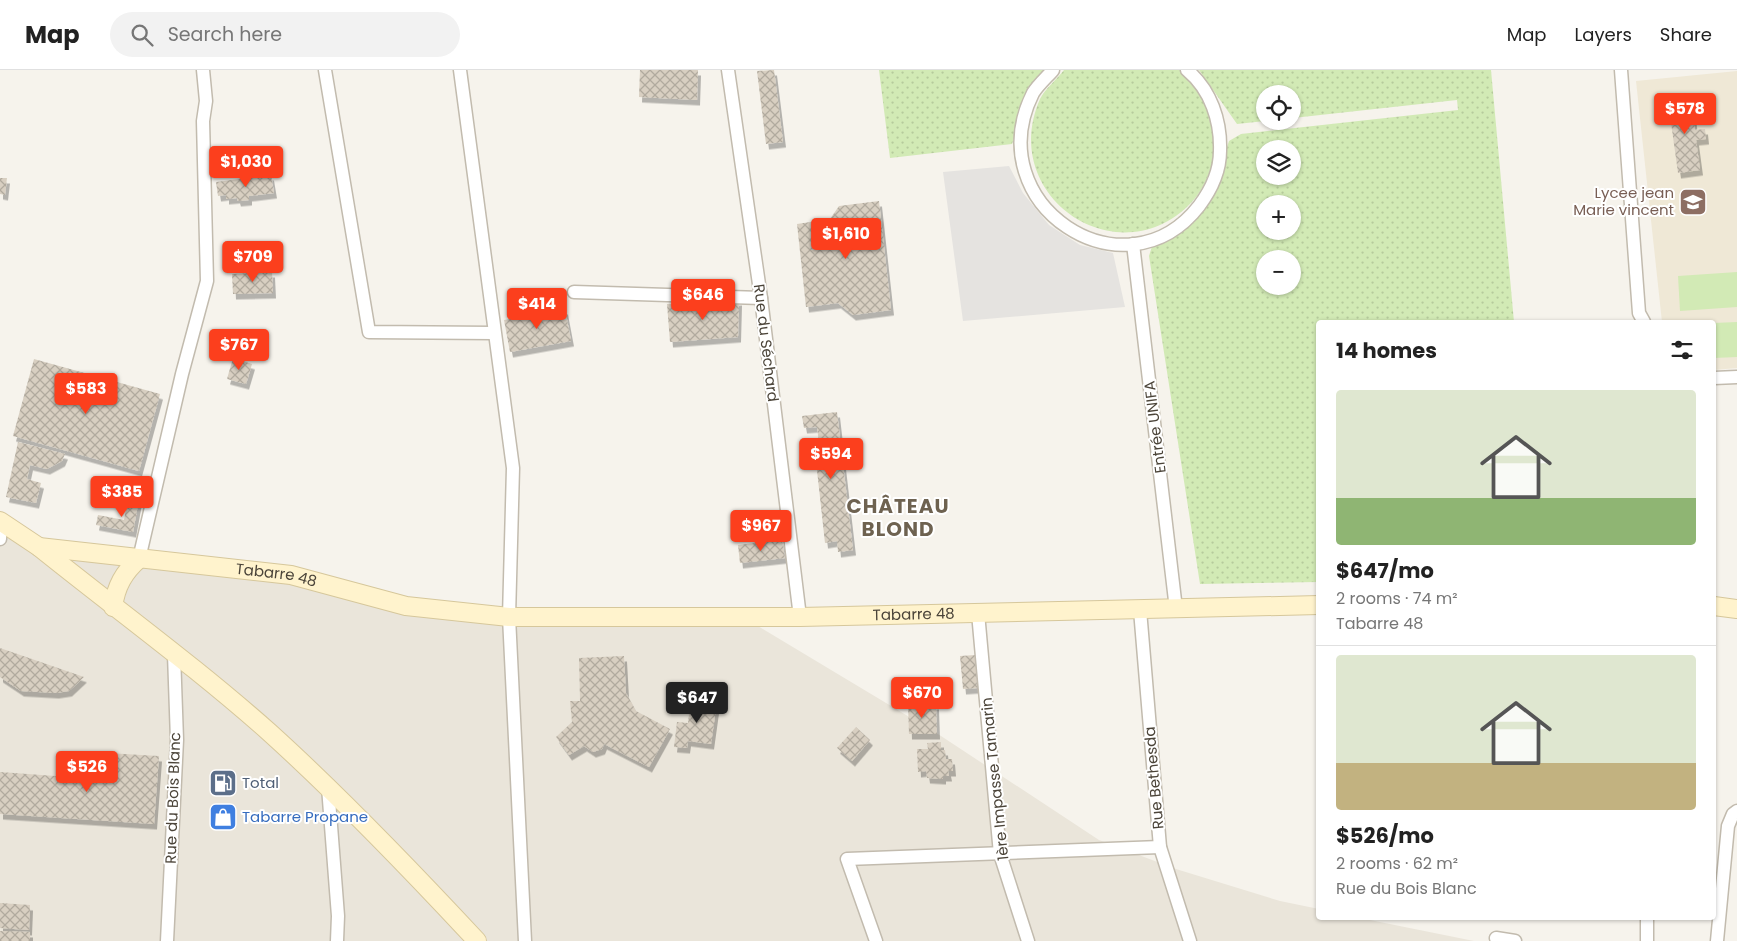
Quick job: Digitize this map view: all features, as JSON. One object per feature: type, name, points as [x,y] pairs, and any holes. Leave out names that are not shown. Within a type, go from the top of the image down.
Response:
[{"type":"street","points":[[113,607],[119,582],[128,569],[140,559],[182,374],[207,281],[203,121],[206,101],[203,70]]},
{"type":"street","points":[[325,70],[369,332],[494,333]]},
{"type":"street","points":[[460,70],[513,468],[509,617],[525,941]]},
{"type":"street","name":"Rue du Séchard","points":[[728,70],[761,298],[800,617]]},
{"type":"street","points":[[1053,70],[1034,92],[1022,122],[1020,153],[1028,184],[1046,211],[1071,231],[1101,243],[1133,244],[1164,235],[1190,218],[1209,193],[1220,163],[1221,131],[1212,102],[1195,77],[1187,70]]},
{"type":"street","points":[[1621,70],[1639,319]]},
{"type":"street","name":"Entrée UNIFA","points":[[1133,244],[1176,609]]},
{"type":"street","points":[[574,292],[761,298]]},
{"type":"street","points":[[1716,378],[1737,377]]},
{"type":"street","points":[[0,527],[40,547],[267,731],[328,787],[407,866],[476,941]]},
{"type":"street","name":"Tabarre 48","points":[[40,547],[291,574],[406,606],[509,617],[800,617],[1316,605]]},
{"type":"street","points":[[1716,606],[1737,608]]},
{"type":"street","name":"Rue Bethesda","points":[[1140,610],[1160,847],[1191,941]]},
{"type":"street","name":"1ère Impasse Tamarin","points":[[978,613],[1000,854],[1028,941]]},
{"type":"street","name":"Rue du Bois Blanc","points":[[167,941],[177,740],[174,654]]},
{"type":"street","points":[[328,787],[338,916],[337,941]]},
{"type":"street","points":[[1717,941],[1728,826],[1732,814],[1737,811]]},
{"type":"street","points":[[876,941],[846,859],[1160,847]]},
{"type":"street","points":[[1646,941],[1647,920]]},
{"type":"street","points":[[1496,939],[1515,941]]},
{"type":"shaded area","name":"Lycee jean Marie vincent","points":[[1737,71],[1737,368],[1716,370],[1716,320],[1662,320],[1636,81]]},
{"type":"shaded area","points":[[1009,166],[1023,193],[1049,225],[1080,245],[1113,253],[1125,307],[963,321],[943,172]]},
{"type":"shaded area","points":[[29,535],[146,565],[289,583],[345,596],[404,615],[514,624],[738,614],[941,736],[1099,840],[1176,869],[1280,901],[1316,908],[1316,920],[1370,920],[1474,941],[0,941],[0,540]]},
{"type":"green space","points":[[879,70],[1053,70],[1028,96],[1012,144],[890,158]]},
{"type":"green space","points":[[1064,70],[1181,70],[1189,78],[1206,104],[1212,125],[1214,147],[1208,176],[1192,202],[1163,224],[1131,232],[1100,229],[1072,216],[1050,195],[1035,167],[1031,135],[1042,95]]},
{"type":"green space","points":[[1199,70],[1491,70],[1514,320],[1316,320],[1316,582],[1200,584],[1149,256],[1153,243],[1191,223],[1212,192],[1229,141],[1241,134],[1277,130],[1301,130],[1301,127],[1458,110],[1457,100],[1301,117],[1301,85],[1256,85],[1256,122],[1237,124]]},
{"type":"green space","points":[[1737,272],[1737,307],[1680,311],[1678,276]]},
{"type":"green space","points":[[1737,322],[1737,357],[1716,358],[1716,323]]},
{"type":"building","points":[[640,70],[698,70],[697,100],[639,97]]},
{"type":"building","points":[[774,70],[783,142],[766,144],[757,71]]},
{"type":"building","points":[[1691,98],[1695,130],[1705,129],[1706,139],[1696,140],[1700,170],[1678,173],[1668,101]]},
{"type":"building","points":[[271,175],[274,193],[249,196],[249,200],[238,201],[237,198],[226,199],[226,195],[218,196],[216,182]]},
{"type":"building","points":[[0,178],[7,178],[5,195],[0,194]]},
{"type":"building","points":[[879,201],[891,310],[853,315],[838,303],[806,307],[797,224],[830,219],[839,206]]},
{"type":"building","points":[[272,272],[273,293],[233,294],[232,274]]},
{"type":"building","points":[[739,300],[738,337],[670,342],[667,304]]},
{"type":"building","points":[[565,309],[571,341],[510,352],[504,320]]},
{"type":"building","points":[[233,358],[252,364],[246,384],[227,379]]},
{"type":"building","points":[[34,359],[160,394],[139,471],[13,436]]},
{"type":"building","points":[[837,412],[853,550],[838,552],[837,541],[825,543],[814,443],[819,443],[817,427],[804,428],[802,416]]},
{"type":"building","points":[[18,442],[65,454],[62,461],[47,469],[30,465],[27,479],[41,483],[36,503],[6,497]]},
{"type":"building","points":[[128,498],[139,499],[133,532],[96,525],[98,515],[124,520]]},
{"type":"building","points":[[782,540],[785,558],[740,563],[738,545]]},
{"type":"building","points":[[0,648],[84,677],[69,691],[56,693],[21,691],[0,677]]},
{"type":"building","points":[[975,655],[977,688],[963,689],[960,656]]},
{"type":"building","points":[[624,656],[626,693],[636,711],[670,729],[649,767],[604,744],[602,749],[593,752],[584,746],[569,755],[556,737],[572,722],[570,701],[580,701],[579,658]]},
{"type":"building","points":[[691,697],[717,701],[711,744],[688,741],[687,748],[674,747],[677,722],[688,723]]},
{"type":"building","points":[[908,704],[936,704],[937,734],[909,734]]},
{"type":"building","points":[[856,727],[870,740],[852,761],[837,748]]},
{"type":"building","points":[[941,742],[941,750],[945,750],[946,759],[952,759],[953,771],[948,771],[949,776],[943,776],[943,779],[927,778],[926,771],[918,772],[917,749],[928,749],[927,743]]},
{"type":"building","points":[[107,753],[159,756],[154,824],[0,814],[0,772],[97,779],[105,772]]},
{"type":"building","points":[[0,903],[30,905],[29,930],[0,928]]},
{"type":"building","points":[[0,931],[30,932],[30,941],[0,941]]},
{"type":"place","name":"Lycee jean Marie vincent","points":[[1693,202]]},
{"type":"place","name":"Total","points":[[223,783]]},
{"type":"place","name":"Tabarre Propane","points":[[223,817]]},
{"type":"district","name":"CHÂTEAU BLOND","points":[[898,518]]}]
